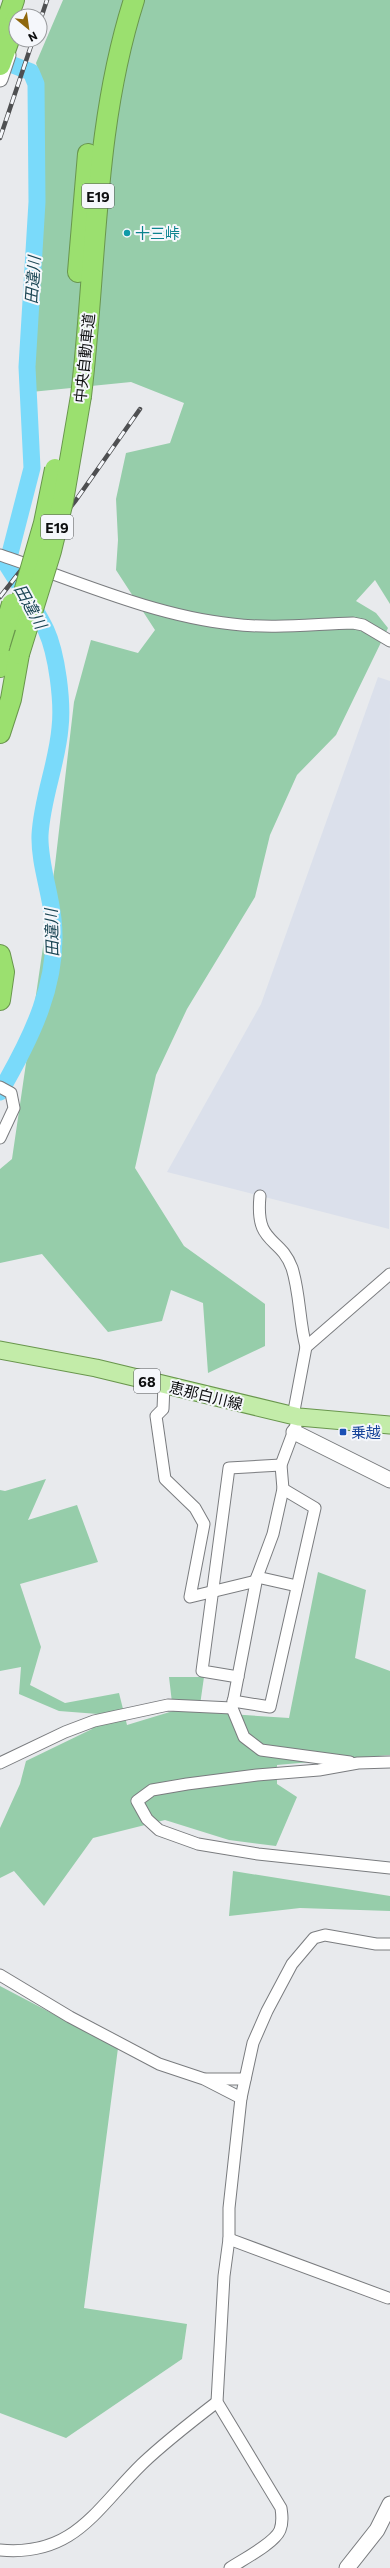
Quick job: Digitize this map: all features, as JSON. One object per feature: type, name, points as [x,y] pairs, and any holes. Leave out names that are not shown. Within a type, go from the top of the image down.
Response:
[{"type":"highway","name":"中央自動車道","points":[[0,708],[6,653],[39,539],[63,428],[74,393],[82,208],[91,129],[105,53],[120,0]]},
{"type":"highway","name":"中央自動車道","points":[[6,653],[51,551],[63,501],[74,393],[105,130],[119,55],[134,0]]},
{"type":"highway","points":[[3,60],[8,45]]},
{"type":"highway","points":[[0,733],[10,699],[6,653]]},
{"type":"highway","points":[[0,955],[4,972],[0,1000]]},
{"type":"main road","name":"恵那白川線","points":[[0,1350],[96,1368],[164,1385],[295,1422],[390,1425]]},
{"type":"street","points":[[3,60],[8,45]]},
{"type":"street","points":[[0,555],[174,614],[196,619],[251,626],[353,623],[363,625],[390,641]]},
{"type":"street","points":[[0,1087],[11,1093],[14,1108],[0,1138]]},
{"type":"street","points":[[260,1196],[259,1215],[264,1233],[291,1267],[306,1347],[295,1422],[280,1465],[283,1489],[273,1534],[257,1579],[232,1704],[244,1737],[262,1750],[358,1763]]},
{"type":"street","points":[[306,1347],[390,1274]]},
{"type":"street","points":[[164,1385],[163,1409],[156,1416],[165,1479],[195,1508],[204,1524],[190,1596],[212,1593],[257,1579],[297,1586]]},
{"type":"street","points":[[295,1422],[390,1480]]},
{"type":"street","points":[[238,1677],[202,1671],[229,1468],[280,1465]]},
{"type":"street","points":[[0,1763],[65,1732],[94,1721],[168,1705],[232,1704],[270,1707],[315,1508],[283,1489]]},
{"type":"street","points":[[390,1762],[358,1763],[319,1770],[257,1775],[187,1784],[152,1790],[137,1801],[146,1819],[159,1830],[198,1844],[258,1854],[390,1868]]},
{"type":"street","points":[[230,2568],[260,2549],[280,2531],[281,2508],[217,2402],[223,2292],[229,2239],[229,2208],[241,2098],[253,2042],[267,2011],[292,1964],[314,1938],[325,1935],[376,1944],[390,1944]]},
{"type":"street","points":[[0,1975],[70,2017],[159,2064],[204,2079],[241,2098]]},
{"type":"street","points":[[204,2079],[245,2078]]},
{"type":"street","points":[[229,2239],[388,2298]]},
{"type":"street","points":[[0,2550],[17,2550],[53,2544],[78,2531],[142,2464],[188,2424],[217,2402]]},
{"type":"street","points":[[347,2568],[377,2530],[390,2504]]},
{"type":"shaded area","points":[[378,677],[390,681],[389,1229],[167,1172],[261,1004]]},
{"type":"green space","points":[[63,0],[390,0],[390,604],[375,580],[356,601],[376,613],[388,628],[336,735],[297,775],[270,835],[255,897],[187,1009],[156,1075],[135,1168],[184,1246],[265,1304],[265,1346],[208,1373],[203,1303],[171,1290],[162,1321],[108,1332],[42,1254],[0,1263],[0,1169],[12,1159],[55,865],[74,702],[91,640],[138,653],[155,630],[116,570],[118,540],[116,499],[126,453],[170,443],[184,403],[131,382],[31,392],[44,200],[41,79],[36,63],[42,48],[48,48],[48,35]]},
{"type":"green space","points":[[46,1479],[28,1520],[77,1505],[98,1562],[20,1584],[41,1647],[30,1685],[65,1703],[119,1693],[127,1725],[173,1711],[169,1677],[204,1677],[199,1712],[289,1718],[318,1572],[366,1590],[355,1658],[390,1671],[390,1755],[277,1765],[277,1784],[297,1797],[276,1846],[229,1840],[165,1820],[93,1838],[44,1906],[14,1871],[0,1878],[0,1828],[20,1784],[26,1761],[92,1729],[98,1714],[59,1711],[19,1694],[21,1667],[0,1671],[0,1490],[5,1491]]},
{"type":"green space","points":[[233,1871],[390,1896],[390,1911],[300,1908],[229,1916]]},
{"type":"green space","points":[[0,1986],[118,2048],[84,2308],[187,2324],[182,2359],[66,2438],[0,2413]]},
{"type":"waterway","name":"田違川","points":[[0,60],[31,72],[36,84],[37,202],[27,367],[32,468],[7,565],[37,613],[50,640],[56,665],[61,705],[60,728],[56,755],[41,821],[40,835],[41,856],[52,908],[54,942],[52,965],[41,1009],[22,1051],[0,1092]]},
{"type":"railway","points":[[44,8],[47,0]]},
{"type":"railway","points":[[0,138],[30,48]]},
{"type":"railway","points":[[0,597],[76,500],[140,409]]},
{"type":"place","name":"十三峠","points":[[127,233]]},
{"type":"place","name":"乗越","points":[[343,1432]]}]
